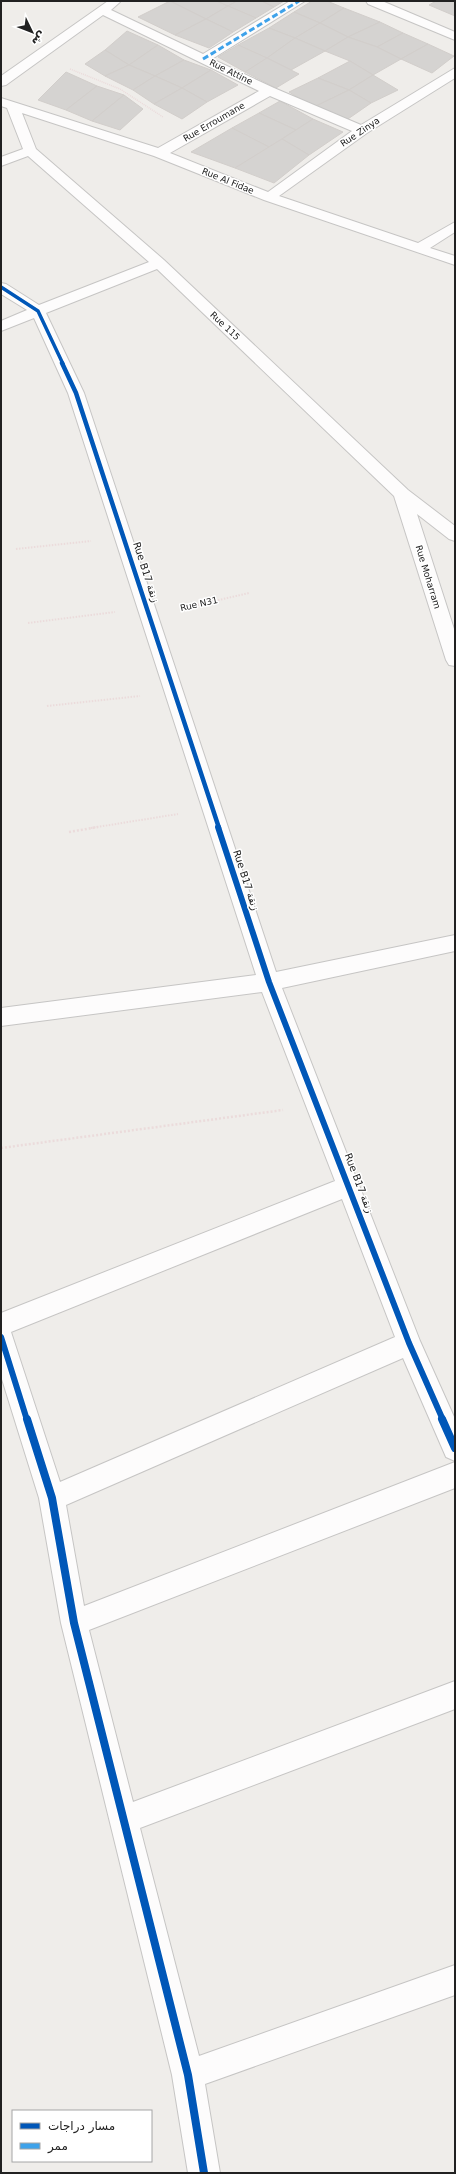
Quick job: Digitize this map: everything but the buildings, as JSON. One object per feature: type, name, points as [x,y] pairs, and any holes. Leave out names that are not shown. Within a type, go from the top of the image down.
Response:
[{"type":"street","points":[[1,82],[115,1]]},
{"type":"street","points":[[203,59],[299,1]]},
{"type":"street","points":[[372,1],[455,36]]},
{"type":"street","points":[[397,12],[408,4]]},
{"type":"street","name":"Rue Attine","points":[[102,10],[269,90],[362,130]]},
{"type":"street","name":"Rue Zinya","points":[[269,197],[362,130],[455,72]]},
{"type":"street","name":"Rue Erroumane","points":[[159,153],[269,90]]},
{"type":"street","name":"Rue 115","points":[[6,103],[30,151],[159,263],[402,494],[455,535]]},
{"type":"street","name":"Rue Al Fidae","points":[[6,103],[159,153],[269,197],[455,261]]},
{"type":"street","points":[[1,162],[30,151]]},
{"type":"street","points":[[420,248],[455,226]]},
{"type":"street","points":[[1,326],[159,263]]},
{"type":"street","points":[[1,287],[38,311]]},
{"type":"street","name":"Rue B17 زنقة","points":[[38,311],[76,393],[269,982],[409,1343],[455,1448]]},
{"type":"street","name":"Rue Moharram","points":[[402,494],[455,660]]},
{"type":"street","points":[[1,1017],[269,982],[455,943]]},
{"type":"street","points":[[1,1324],[349,1186]]},
{"type":"street","points":[[1,1337],[52,1498],[74,1623],[188,2075],[204,2173]]},
{"type":"street","points":[[52,1498],[409,1343]]},
{"type":"street","points":[[74,1623],[455,1475]]},
{"type":"street","points":[[124,1820],[455,1695]]},
{"type":"street","points":[[188,2075],[455,1980]]},
{"type":"path","points":[[38,57],[120,89],[192,135]]},
{"type":"path","points":[[16,549],[124,537]]},
{"type":"path","points":[[47,706],[174,693]]},
{"type":"path","points":[[69,832],[212,808]]},
{"type":"path","points":[[1,1148],[317,1105]]},
{"type":"marked path","points":[[203,59],[299,1]]},
{"type":"cycle path","points":[[1,287],[38,311],[76,393],[269,982],[409,1343],[455,1448]]},
{"type":"cycle path","points":[[1,1337],[52,1498],[74,1623],[188,2075],[204,2173]]}]
